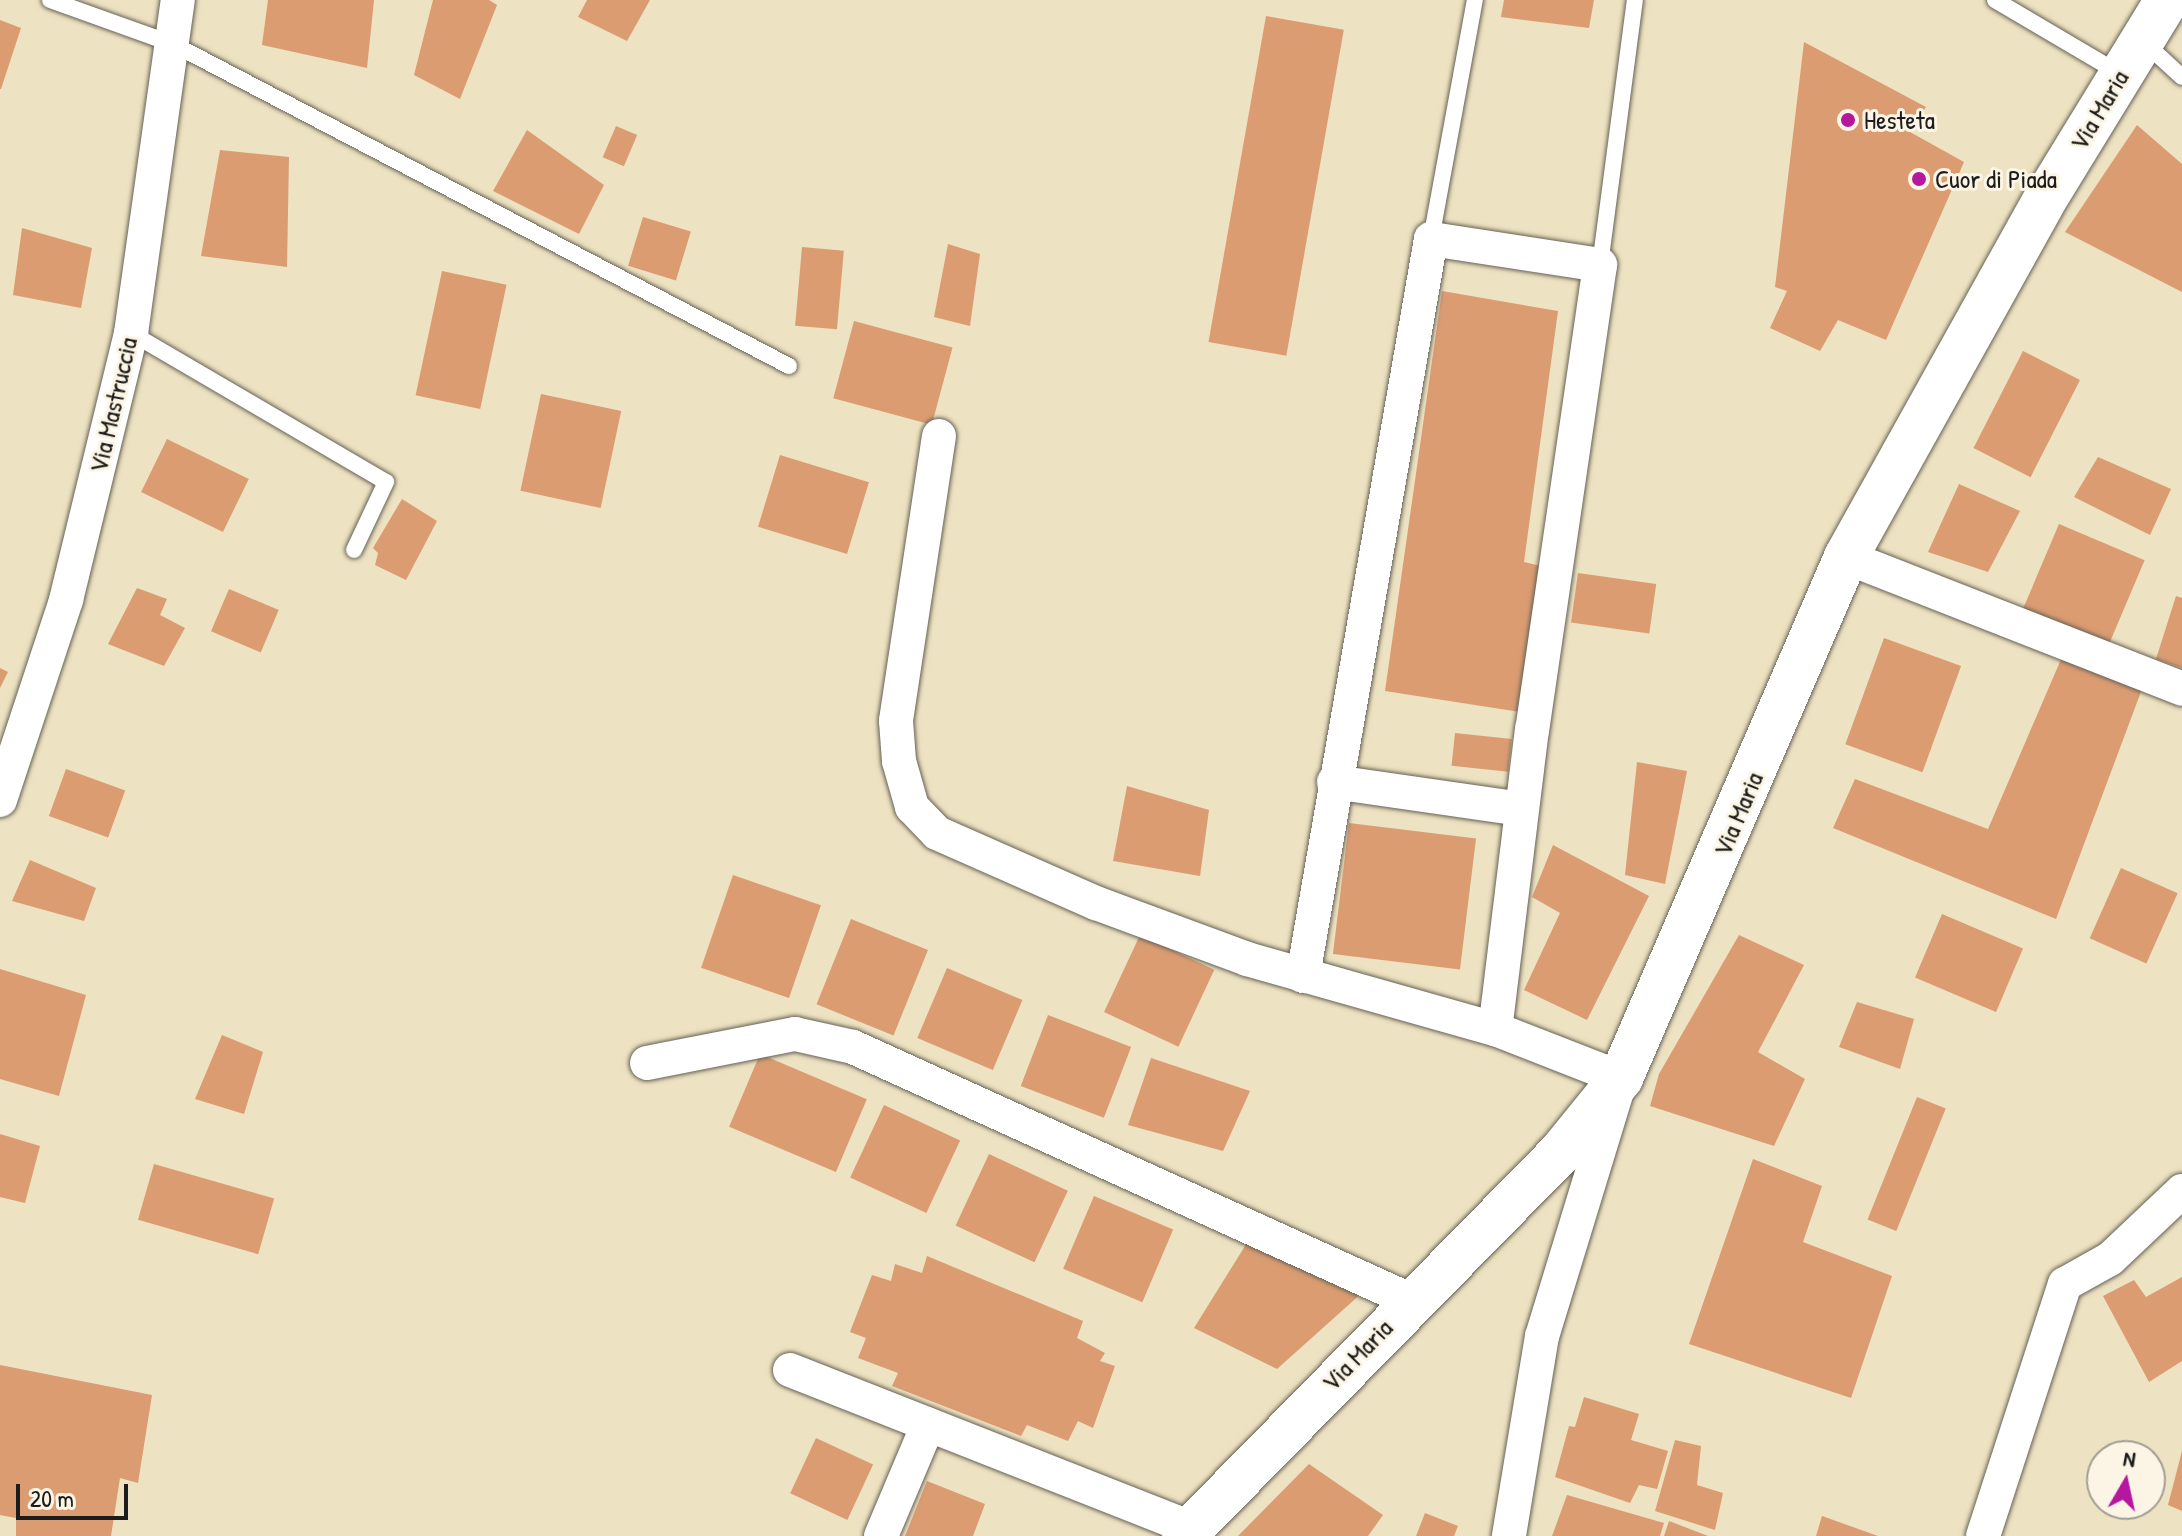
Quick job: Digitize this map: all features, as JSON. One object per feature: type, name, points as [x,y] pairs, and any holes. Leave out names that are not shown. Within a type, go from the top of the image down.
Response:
[{"type":"street","name":"Via Mastruccia","points":[[0,800],[66,600],[131,333],[178,0]]},
{"type":"street","name":"Via Maria","points":[[1188,1532],[1410,1300],[1560,1153],[1621,1078],[1846,557],[1962,342],[2167,0]]},
{"type":"street","points":[[1303,976],[1334,782],[1431,239],[1600,265],[1521,809],[1495,1029]]},
{"type":"street","points":[[939,436],[896,721],[899,761],[912,807],[937,833],[978,854],[1123,913],[1303,976],[1495,1029],[1621,1078],[1542,1336],[1509,1536]]},
{"type":"street","points":[[1846,557],[2182,689]]},
{"type":"street","points":[[1334,782],[1521,809]]},
{"type":"street","points":[[647,1063],[795,1034],[853,1047],[1410,1300]]},
{"type":"street","points":[[1983,1536],[2065,1284],[2110,1259],[2182,1191]]},
{"type":"street","points":[[790,1370],[1188,1532]]},
{"type":"street","points":[[881,1536],[928,1425]]},
{"type":"lane","points":[[50,0],[173,44],[789,366]]},
{"type":"lane","points":[[1431,239],[1475,0]]},
{"type":"lane","points":[[1600,265],[1635,0]]},
{"type":"lane","points":[[1995,0],[2182,77]]},
{"type":"lane","points":[[131,333],[386,482],[354,550]]},
{"type":"building","points":[[268,0],[374,0],[367,68],[262,45]]},
{"type":"building","points":[[433,0],[489,0],[497,5],[460,99],[414,75]]},
{"type":"building","points":[[587,0],[650,0],[627,41],[578,17]]},
{"type":"building","points":[[1504,0],[1594,0],[1589,28],[1501,17]]},
{"type":"building","points":[[1266,16],[1344,30],[1286,356],[1209,342]]},
{"type":"building","points":[[0,20],[21,28],[1,89],[0,89]]},
{"type":"building","points":[[1804,42],[1926,107],[1910,132],[1964,162],[1886,340],[1838,320],[1820,351],[1770,328],[1787,291],[1775,287]]},
{"type":"building","points":[[2137,125],[2182,164],[2182,292],[2065,232]]},
{"type":"building","points":[[616,126],[637,135],[624,166],[603,157]]},
{"type":"building","points":[[527,130],[604,185],[579,234],[493,191]]},
{"type":"building","points":[[220,150],[289,157],[287,267],[201,256]]},
{"type":"building","points":[[643,217],[691,232],[676,280],[628,266]]},
{"type":"building","points":[[22,228],[92,248],[81,308],[13,295]]},
{"type":"building","points":[[948,244],[980,254],[970,326],[934,317]]},
{"type":"building","points":[[802,247],[844,251],[837,329],[795,326]]},
{"type":"building","points":[[442,271],[507,285],[480,409],[416,395]]},
{"type":"building","points":[[1442,291],[1558,311],[1524,562],[1541,566],[1520,712],[1385,691]]},
{"type":"building","points":[[854,321],[953,347],[932,425],[833,398]]},
{"type":"building","points":[[2023,351],[2080,380],[2031,477],[1974,448]]},
{"type":"building","points":[[541,394],[621,411],[601,508],[520,491]]},
{"type":"building","points":[[167,439],[249,479],[223,532],[141,492]]},
{"type":"building","points":[[780,455],[869,482],[847,554],[758,527]]},
{"type":"building","points":[[2098,457],[2171,489],[2150,535],[2074,497]]},
{"type":"building","points":[[1959,484],[2020,511],[1988,572],[1928,552]]},
{"type":"building","points":[[402,499],[437,521],[406,580],[375,565],[378,553],[373,548]]},
{"type":"building","points":[[2059,524],[2145,560],[2108,647],[2022,611]]},
{"type":"building","points":[[1578,573],[1656,584],[1649,634],[1571,623]]},
{"type":"building","points":[[137,588],[167,599],[160,615],[185,628],[164,666],[108,644]]},
{"type":"building","points":[[229,589],[279,610],[261,652],[211,631]]},
{"type":"building","points":[[2176,596],[2182,598],[2182,668],[2156,659]]},
{"type":"building","points":[[1884,638],[1961,666],[1922,772],[1845,744]]},
{"type":"building","points":[[2062,657],[2142,689],[2056,919],[1833,828],[1855,779],[1988,829]]},
{"type":"building","points":[[0,668],[8,672],[0,688]]},
{"type":"building","points":[[1455,733],[1512,739],[1508,772],[1452,766]]},
{"type":"building","points":[[1637,762],[1687,771],[1665,884],[1625,875]]},
{"type":"building","points":[[66,769],[125,791],[108,838],[49,816]]},
{"type":"building","points":[[1127,786],[1209,810],[1200,876],[1113,861]]},
{"type":"building","points":[[1349,823],[1476,839],[1460,970],[1333,954]]},
{"type":"building","points":[[1553,845],[1649,896],[1587,1020],[1524,990],[1560,913],[1532,897]]},
{"type":"building","points":[[30,860],[96,888],[84,921],[12,901]]},
{"type":"building","points":[[2121,868],[2178,893],[2146,964],[2090,938]]},
{"type":"building","points":[[733,875],[821,905],[789,998],[701,968]]},
{"type":"building","points":[[1942,914],[2023,948],[1996,1012],[1915,978]]},
{"type":"building","points":[[851,919],[928,950],[893,1035],[817,1004]]},
{"type":"building","points":[[1140,935],[1214,970],[1178,1047],[1104,1012]]},
{"type":"building","points":[[1739,935],[1804,965],[1758,1052],[1805,1079],[1774,1146],[1650,1106],[1659,1074]]},
{"type":"building","points":[[947,968],[1022,1000],[993,1070],[917,1038]]},
{"type":"building","points":[[0,969],[86,995],[59,1096],[0,1079]]},
{"type":"building","points":[[1857,1002],[1914,1019],[1900,1069],[1839,1047]]},
{"type":"building","points":[[1048,1015],[1131,1047],[1104,1118],[1021,1086]]},
{"type":"building","points":[[222,1035],[263,1052],[244,1114],[195,1099]]},
{"type":"building","points":[[760,1054],[867,1099],[836,1172],[729,1127]]},
{"type":"building","points":[[1151,1058],[1250,1091],[1223,1151],[1128,1125]]},
{"type":"building","points":[[1917,1097],[1946,1109],[1896,1231],[1868,1219]]},
{"type":"building","points":[[884,1105],[960,1140],[926,1213],[850,1178]]},
{"type":"building","points":[[0,1134],[40,1146],[25,1203],[0,1197]]},
{"type":"building","points":[[989,1154],[1068,1191],[1034,1262],[956,1226]]},
{"type":"building","points":[[1753,1159],[1822,1186],[1803,1242],[1892,1276],[1851,1398],[1689,1344]]},
{"type":"building","points":[[154,1164],[274,1198],[258,1254],[138,1220]]},
{"type":"building","points":[[1094,1196],[1173,1230],[1142,1302],[1063,1269]]},
{"type":"building","points":[[1250,1238],[1363,1292],[1277,1369],[1194,1328]]},
{"type":"building","points":[[927,1256],[1083,1321],[1077,1338],[1105,1353],[1100,1361],[1115,1366],[1093,1428],[1078,1421],[1068,1441],[1027,1425],[1021,1436],[892,1386],[898,1373],[858,1358],[866,1338],[850,1332],[872,1275],[891,1281],[895,1264],[922,1273]]},
{"type":"building","points":[[2182,1277],[2182,1361],[2149,1382],[2103,1296],[2134,1280],[2146,1297]]},
{"type":"building","points":[[0,1365],[152,1395],[138,1483],[120,1478],[111,1536],[16,1536],[16,1518],[0,1515]]},
{"type":"building","points":[[1584,1397],[1639,1414],[1631,1440],[1668,1451],[1657,1489],[1639,1485],[1630,1503],[1555,1477],[1569,1426],[1575,1427]]},
{"type":"building","points":[[816,1438],[873,1465],[847,1520],[790,1493]]},
{"type":"building","points":[[1675,1440],[1701,1446],[1697,1485],[1723,1493],[1715,1530],[1655,1511]]},
{"type":"building","points":[[2182,1451],[2182,1511],[2168,1505]]},
{"type":"building","points":[[1309,1464],[1383,1515],[1368,1536],[1238,1536]]},
{"type":"building","points":[[927,1481],[985,1504],[973,1536],[905,1536]]},
{"type":"building","points":[[1567,1495],[1664,1523],[1660,1536],[1552,1536]]},
{"type":"building","points":[[1425,1513],[1458,1526],[1454,1536],[1416,1536]]},
{"type":"building","points":[[1822,1516],[1878,1536],[1816,1536]]},
{"type":"building","points":[[1669,1521],[1708,1536],[1664,1536]]},
{"type":"place","name":"Hesteta","points":[[1848,120]]},
{"type":"place","name":"Cuor di Piada","points":[[1919,179]]}]
